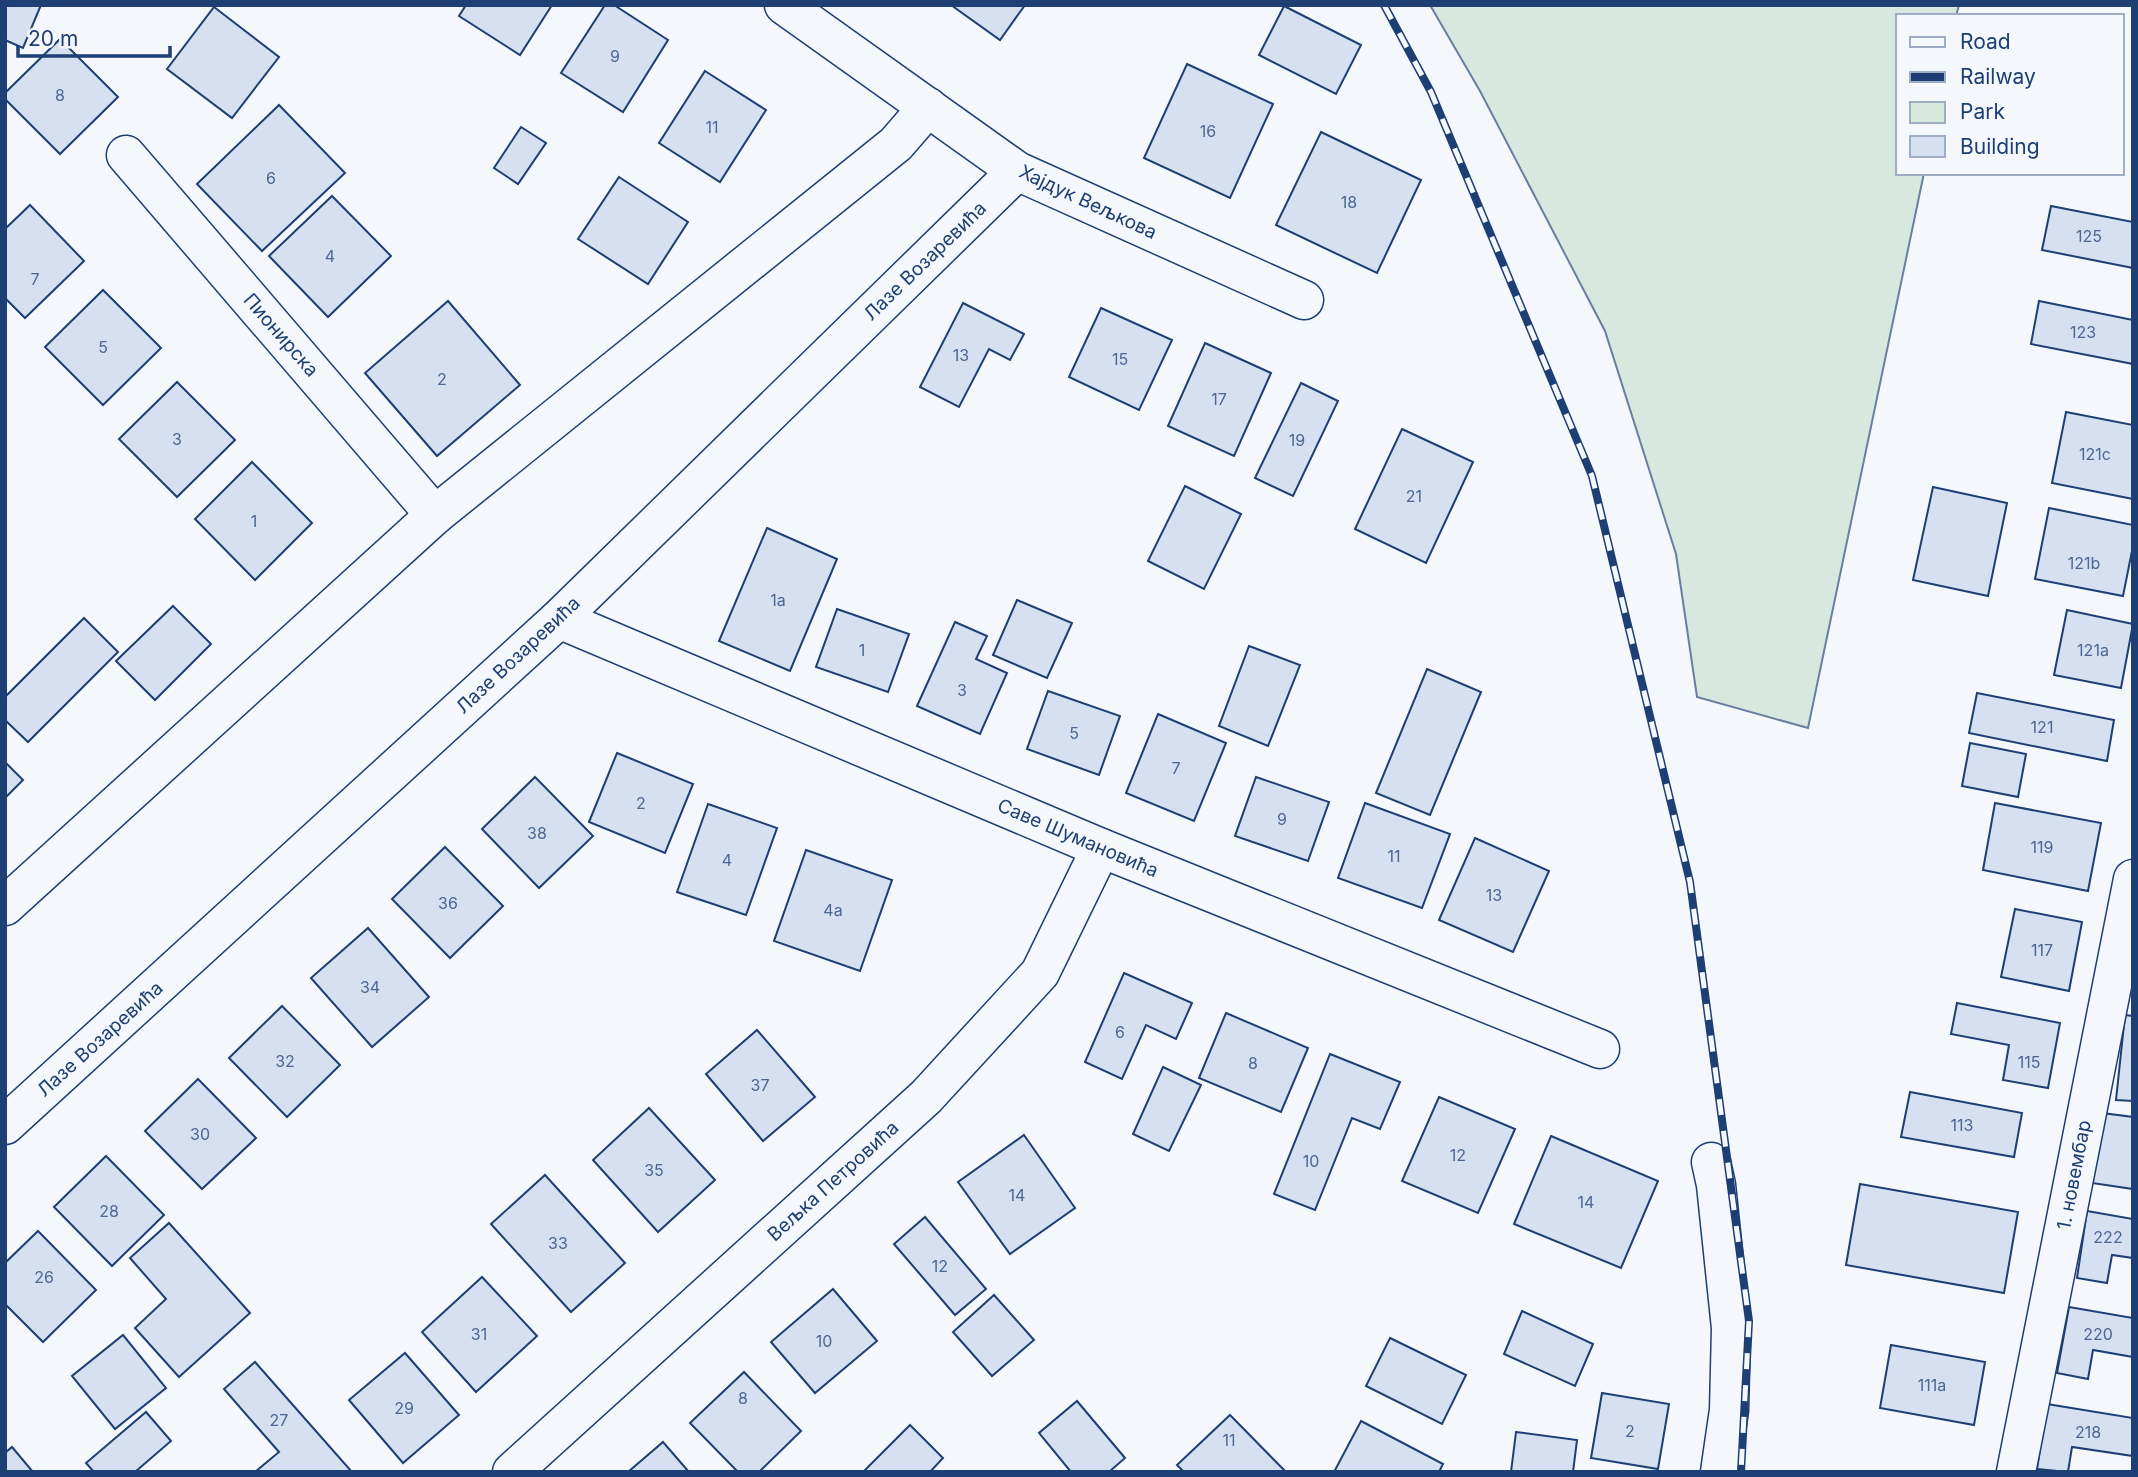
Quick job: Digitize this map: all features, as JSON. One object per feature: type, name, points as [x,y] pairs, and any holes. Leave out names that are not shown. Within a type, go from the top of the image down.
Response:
[{"type":"street","name":"Хајдук Вељкова","points":[[784,5],[1017,171],[1304,300]]},
{"type":"street","points":[[5,906],[435,515],[896,145],[928,107]]},
{"type":"street","name":"Пионирска","points":[[126,155],[435,515]]},
{"type":"street","name":"Лазе Возаревића","points":[[5,1125],[559,619],[1017,171]]},
{"type":"street","name":"Саве Шумановића","points":[[559,619],[1101,848],[1600,1049]]},
{"type":"street","name":"Вељка Петровића","points":[[512,1472],[926,1097],[1040,973],[1101,848]]},
{"type":"street","name":"1. новембар","points":[[2016,1472],[2133,879]]},
{"type":"street","points":[[1711,1162],[1716,1185],[1731,1328],[1729,1410],[1720,1472]]},
{"type":"green space","points":[[1430,5],[1959,5],[1957,14],[1896,14],[1896,175],[1924,175],[1808,728],[1697,697],[1676,554],[1605,331],[1480,91]]},
{"type":"building","points":[[5,5],[41,5],[23,48],[5,40]]},
{"type":"building","points":[[466,5],[552,5],[520,55],[459,16]]},
{"type":"building","points":[[605,5],[614,5],[668,40],[623,112],[561,73]]},
{"type":"building","points":[[951,5],[1025,5],[1000,40]]},
{"type":"building","points":[[1284,6],[1361,45],[1336,94],[1259,55]]},
{"type":"building","points":[[214,7],[279,57],[232,118],[167,69]]},
{"type":"building","points":[[60,39],[118,97],[60,154],[5,99],[5,93]]},
{"type":"building","points":[[1187,64],[1273,104],[1230,198],[1144,158]]},
{"type":"building","points":[[705,71],[766,110],[720,182],[659,143]]},
{"type":"building","points":[[279,105],[345,173],[262,251],[197,184]]},
{"type":"building","points":[[521,127],[546,143],[518,184],[494,168]]},
{"type":"building","points":[[1321,132],[1421,180],[1377,273],[1276,225]]},
{"type":"building","points":[[619,177],[688,222],[648,284],[578,239]]},
{"type":"building","points":[[332,196],[391,256],[328,317],[269,256]]},
{"type":"building","points":[[30,205],[84,261],[25,318],[5,298],[5,229]]},
{"type":"building","points":[[2051,206],[2133,222],[2133,268],[2042,250]]},
{"type":"building","points":[[103,290],[161,348],[103,405],[45,347]]},
{"type":"building","points":[[448,301],[520,385],[437,456],[365,373]]},
{"type":"building","points":[[2039,301],[2133,320],[2133,364],[2031,344]]},
{"type":"building","points":[[963,303],[1024,334],[1010,360],[989,349],[959,407],[920,387]]},
{"type":"building","points":[[1101,308],[1172,340],[1139,410],[1069,377]]},
{"type":"building","points":[[1205,343],[1271,373],[1234,456],[1168,426]]},
{"type":"building","points":[[177,382],[235,440],[177,497],[119,439]]},
{"type":"building","points":[[1301,383],[1338,401],[1293,496],[1255,478]]},
{"type":"building","points":[[2066,412],[2133,425],[2133,499],[2052,483]]},
{"type":"building","points":[[1402,429],[1473,462],[1426,563],[1355,529]]},
{"type":"building","points":[[252,462],[312,523],[255,580],[195,519]]},
{"type":"building","points":[[1185,486],[1241,514],[1204,589],[1148,561]]},
{"type":"building","points":[[1933,487],[2007,503],[1988,596],[1913,580]]},
{"type":"building","points":[[2049,508],[2133,525],[2133,546],[2123,596],[2035,579]]},
{"type":"building","points":[[767,528],[837,559],[790,671],[719,641]]},
{"type":"building","points":[[1017,600],[1072,623],[1047,678],[993,655]]},
{"type":"building","points":[[173,606],[211,644],[155,700],[116,661]]},
{"type":"building","points":[[837,609],[909,634],[888,692],[816,667]]},
{"type":"building","points":[[2067,610],[2133,624],[2121,688],[2054,675]]},
{"type":"building","points":[[84,618],[118,652],[28,742],[5,720],[5,697]]},
{"type":"building","points":[[955,622],[987,636],[976,659],[1007,673],[980,734],[917,706]]},
{"type":"building","points":[[1249,646],[1300,665],[1268,746],[1219,726]]},
{"type":"building","points":[[1427,669],[1481,692],[1430,815],[1376,793]]},
{"type":"building","points":[[1048,691],[1120,716],[1099,775],[1027,749]]},
{"type":"building","points":[[1977,693],[2114,720],[2107,761],[1969,733]]},
{"type":"building","points":[[1158,714],[1226,743],[1194,821],[1126,793]]},
{"type":"building","points":[[1970,743],[2026,754],[2018,797],[1962,786]]},
{"type":"building","points":[[617,753],[693,784],[665,853],[589,822]]},
{"type":"building","points":[[5,762],[23,780],[5,798]]},
{"type":"building","points":[[535,777],[593,836],[539,888],[482,829]]},
{"type":"building","points":[[1256,777],[1329,802],[1308,861],[1235,836]]},
{"type":"building","points":[[1365,803],[1450,834],[1422,908],[1338,878]]},
{"type":"building","points":[[1995,803],[2101,823],[2088,891],[1983,870]]},
{"type":"building","points":[[708,804],[777,828],[746,915],[677,892]]},
{"type":"building","points":[[1475,838],[1549,871],[1513,952],[1439,920]]},
{"type":"building","points":[[445,847],[503,906],[450,958],[392,899]]},
{"type":"building","points":[[806,850],[892,880],[860,971],[774,941]]},
{"type":"building","points":[[2015,909],[2082,922],[2069,991],[2001,977]]},
{"type":"building","points":[[368,928],[429,997],[372,1047],[311,978]]},
{"type":"building","points":[[1124,973],[1192,1003],[1176,1039],[1146,1025],[1122,1079],[1085,1062]]},
{"type":"building","points":[[1957,1003],[2060,1023],[2048,1088],[2003,1080],[2009,1045],[1951,1034]]},
{"type":"building","points":[[282,1006],[340,1065],[287,1117],[229,1058]]},
{"type":"building","points":[[1226,1013],[1308,1048],[1281,1112],[1199,1078]]},
{"type":"building","points":[[2125,1015],[2133,1016],[2133,1101],[2116,1100]]},
{"type":"building","points":[[757,1030],[815,1097],[763,1141],[706,1074]]},
{"type":"building","points":[[1330,1054],[1400,1082],[1380,1129],[1352,1118],[1315,1210],[1274,1194]]},
{"type":"building","points":[[1163,1067],[1201,1085],[1169,1151],[1133,1134]]},
{"type":"building","points":[[198,1079],[256,1138],[202,1189],[145,1131]]},
{"type":"building","points":[[1910,1092],[2022,1113],[2014,1157],[1901,1137]]},
{"type":"building","points":[[1439,1097],[1515,1129],[1478,1213],[1402,1181]]},
{"type":"building","points":[[649,1108],[715,1180],[658,1232],[593,1160]]},
{"type":"building","points":[[2102,1113],[2133,1117],[2133,1189],[2092,1183]]},
{"type":"building","points":[[1024,1135],[1075,1208],[1010,1254],[958,1182]]},
{"type":"building","points":[[1551,1136],[1658,1181],[1621,1268],[1514,1224]]},
{"type":"building","points":[[106,1156],[164,1215],[112,1266],[54,1207]]},
{"type":"building","points":[[545,1175],[625,1263],[571,1312],[491,1224]]},
{"type":"building","points":[[1860,1184],[2018,1212],[2004,1293],[1846,1265]]},
{"type":"building","points":[[2087,1211],[2133,1219],[2133,1258],[2112,1255],[2107,1283],[2077,1278]]},
{"type":"building","points":[[925,1217],[986,1289],[955,1315],[894,1244]]},
{"type":"building","points":[[169,1223],[250,1313],[179,1377],[135,1328],[166,1299],[130,1258]]},
{"type":"building","points":[[38,1231],[96,1290],[43,1342],[5,1304],[5,1263]]},
{"type":"building","points":[[482,1277],[537,1336],[476,1392],[422,1332]]},
{"type":"building","points":[[833,1289],[877,1341],[815,1393],[771,1342]]},
{"type":"building","points":[[994,1295],[1034,1340],[992,1376],[953,1332]]},
{"type":"building","points":[[2069,1307],[2133,1318],[2133,1357],[2093,1350],[2088,1379],[2057,1373]]},
{"type":"building","points":[[1522,1311],[1593,1344],[1575,1386],[1504,1354]]},
{"type":"building","points":[[123,1335],[166,1388],[115,1429],[72,1376]]},
{"type":"building","points":[[1390,1338],[1466,1375],[1442,1424],[1366,1386]]},
{"type":"building","points":[[1891,1345],[1985,1362],[1974,1425],[1880,1408]]},
{"type":"building","points":[[405,1353],[459,1415],[403,1463],[349,1400]]},
{"type":"building","points":[[255,1362],[352,1472],[255,1472],[279,1452],[224,1389]]},
{"type":"building","points":[[744,1372],[801,1431],[759,1472],[738,1472],[690,1423]]},
{"type":"building","points":[[1602,1393],[1669,1404],[1658,1469],[1591,1458]]},
{"type":"building","points":[[1077,1401],[1125,1458],[1109,1472],[1071,1472],[1039,1433]]},
{"type":"building","points":[[2047,1404],[2133,1418],[2133,1456],[2072,1447],[2068,1472],[2037,1469]]},
{"type":"building","points":[[146,1412],[171,1441],[135,1472],[94,1472],[86,1463]]},
{"type":"building","points":[[1230,1415],[1286,1472],[1184,1472],[1177,1465]]},
{"type":"building","points":[[1361,1421],[1443,1464],[1439,1472],[1334,1472]]},
{"type":"building","points":[[910,1425],[943,1458],[930,1472],[864,1471]]},
{"type":"building","points":[[1516,1432],[1577,1440],[1573,1472],[1511,1472]]},
{"type":"building","points":[[663,1442],[689,1472],[628,1472]]},
{"type":"building","points":[[12,1447],[33,1472],[5,1472],[5,1453]]},
{"type":"railway","points":[[1384,5],[1431,92],[1592,476],[1690,882],[1749,1321],[1741,1472]]}]
